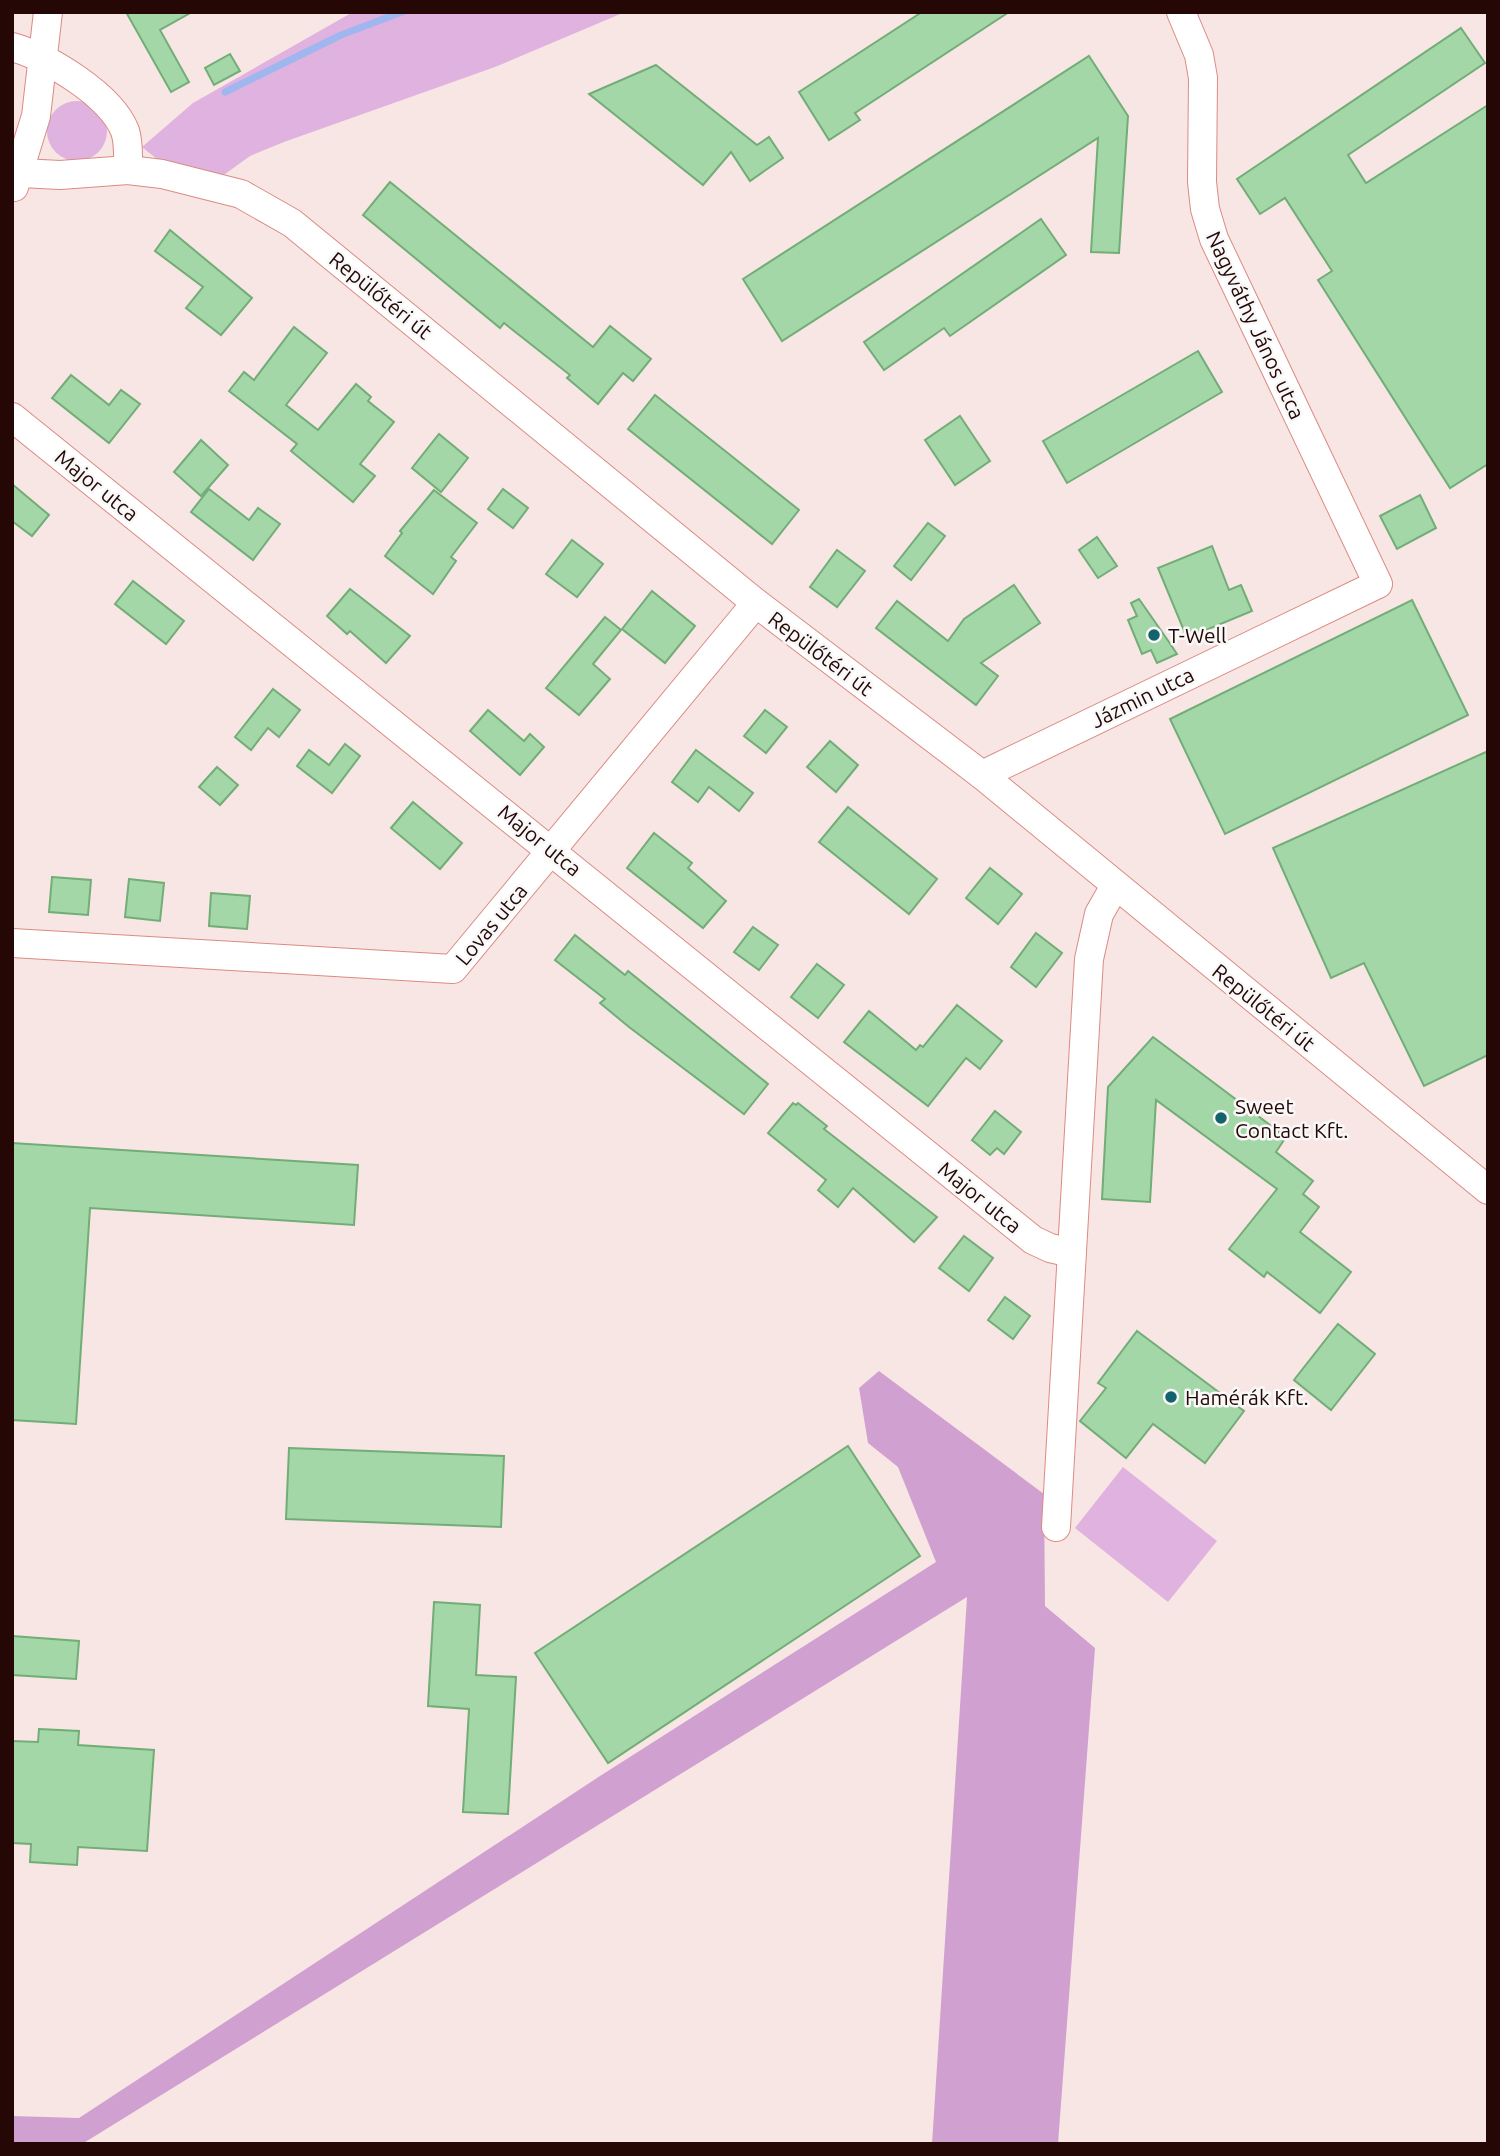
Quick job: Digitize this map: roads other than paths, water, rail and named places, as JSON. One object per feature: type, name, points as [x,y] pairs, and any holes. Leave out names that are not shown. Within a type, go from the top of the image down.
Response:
[{"type":"street","points":[[16,181],[36,116],[48,12]]},
{"type":"street","name":"Nagyváthy János utca","points":[[1181,12],[1199,55],[1203,78],[1202,182],[1205,209],[1214,239],[1378,584]]},
{"type":"street","points":[[12,47],[44,59],[103,99],[118,118],[126,136],[128,170]]},
{"type":"street","name":"Repülőtéri út","points":[[16,181],[128,170],[187,179],[241,194],[292,223],[756,603],[982,775],[1488,1190]]},
{"type":"street","name":"Major utca","points":[[12,417],[553,850],[1033,1240],[1050,1248],[1072,1252]]},
{"type":"street","name":"Jázmin utca","points":[[982,775],[1378,584]]},
{"type":"street","name":"Lovas utca","points":[[12,943],[453,970],[756,603]]},
{"type":"street","points":[[1056,1527],[1089,958],[1099,914],[1115,886]]},
{"type":"waterway","points":[[225,92],[341,35],[402,12]]},
{"type":"place","name":"T-Well","points":[[1154,635]]},
{"type":"place","name":"Sweet Contact Kft.","points":[[1221,1118]]},
{"type":"place","name":"Hamérák Kft.","points":[[1171,1397]]}]
